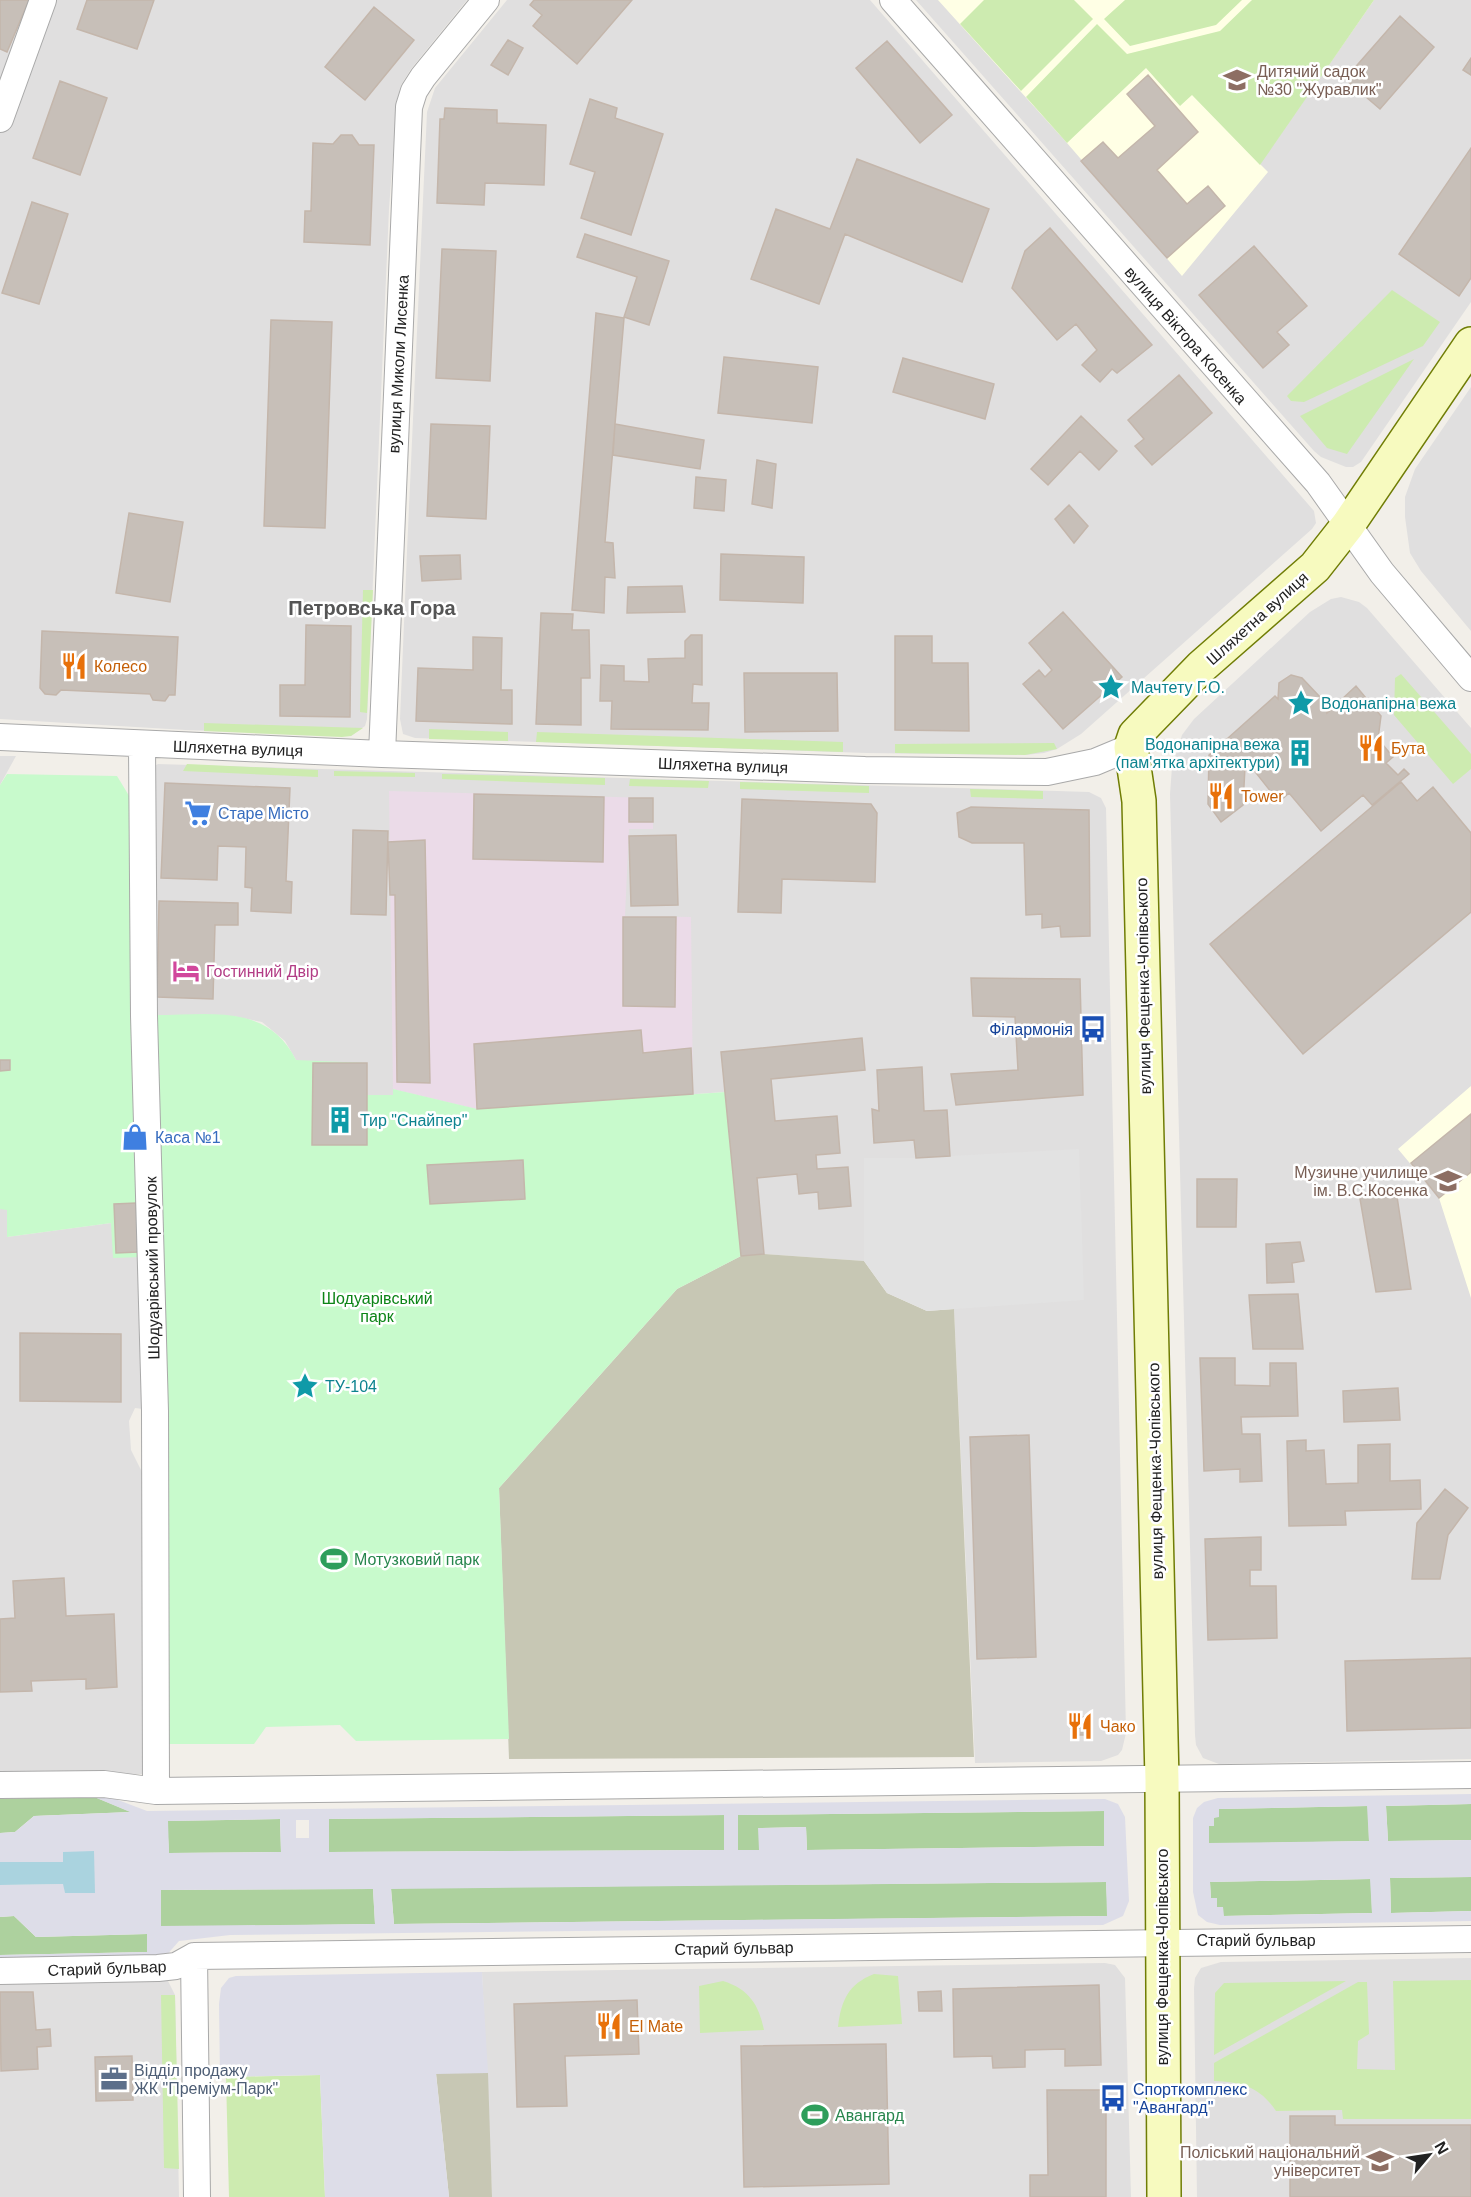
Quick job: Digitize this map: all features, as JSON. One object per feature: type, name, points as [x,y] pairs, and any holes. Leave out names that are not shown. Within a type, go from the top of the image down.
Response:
[{"type":"street","points":[[0,119],[43,0]]},
{"type":"street","name":"вулиця Миколи Лисенка","points":[[382,754],[410,107],[414,91],[423,77],[486,0]]},
{"type":"street","name":"вулиця Віктора Косенка","points":[[893,0],[1318,483],[1382,573],[1471,678]]},
{"type":"street","name":"Шляхетна вулиця","points":[[0,737],[142,745],[866,770],[1047,772],[1095,762],[1131,747],[1135,735],[1201,667],[1315,567],[1348,525],[1471,344]]},
{"type":"street","name":"Шодуарівський провулок","points":[[142,745],[144,1016],[155,1411],[156,1791]]},
{"type":"street","name":"вулиця Фещенка-Чопівського","points":[[1131,747],[1139,801],[1162,1780],[1164,2197]]},
{"type":"street","points":[[0,1785],[104,1784],[156,1791],[1471,1775]]},
{"type":"street","name":"Старий бульвар","points":[[0,1971],[158,1968],[176,1966],[194,1956],[1162,1941],[1471,1939]]},
{"type":"street","points":[[194,1956],[197,2197]]},
{"type":"shaded area","points":[[0,0],[467,0],[411,69],[401,85],[397,101],[389,209],[367,719],[365,726],[351,736],[186,730],[0,719]]},
{"type":"shaded area","points":[[507,0],[870,0],[1314,511],[1316,523],[1081,734],[1057,749],[1044,753],[1025,755],[867,753],[415,738],[403,734],[400,719],[427,112],[435,88]]},
{"type":"shaded area","points":[[916,0],[1471,0],[1471,302],[1361,462],[1353,467],[1346,467],[1321,457],[1314,451]]},
{"type":"shaded area","name":"Дитячий садок №30 \"Журавлик\"","points":[[938,0],[1374,0],[1260,164],[1268,172],[1182,276],[1067,143]]},
{"type":"shaded area","points":[[1471,387],[1471,631],[1421,571],[1410,553],[1405,497],[1415,469]]},
{"type":"shaded area","points":[[1341,597],[1359,602],[1367,608],[1471,728],[1471,1759],[1219,1764],[1203,1758],[1196,1745],[1195,1735],[1170,794],[1172,767],[1182,735],[1194,719],[1310,612],[1331,599]]},
{"type":"shaded area","points":[[0,756],[16,756],[0,785]]},
{"type":"shaded area","points":[[158,764],[1089,792],[1101,798],[1106,808],[1126,1733],[1122,1750],[1118,1755],[1101,1761],[975,1763],[954,1309],[864,1261],[764,1254],[741,1256],[725,1092],[477,1109],[393,1089],[393,1095],[367,1095],[296,1060],[285,1041],[262,1022],[232,1016],[150,1015],[153,767]]},
{"type":"shaded area","points":[[389,791],[653,798],[653,829],[629,829],[625,916],[691,917],[693,1094],[477,1109],[393,1089]]},
{"type":"shaded area","name":"Музичне училище ім. В.С.Косенка","points":[[1471,1086],[1471,1298],[1439,1198],[1398,1149]]},
{"type":"shaded area","points":[[1079,1149],[1084,1300],[927,1311],[887,1293],[864,1261],[864,1158],[916,1158]]},
{"type":"shaded area","points":[[0,1209],[7,1209],[7,1237],[111,1223],[142,1257],[143,1409],[135,1408],[129,1421],[131,1450],[143,1474],[144,1774],[0,1778]]},
{"type":"shaded area","points":[[764,1254],[864,1261],[887,1293],[927,1311],[954,1309],[974,1757],[509,1759],[499,1488],[677,1289],[741,1256]]},
{"type":"shaded area","points":[[97,1792],[147,1811],[1105,1799],[1118,1804],[1125,1817],[1129,1901],[1123,1916],[1103,1925],[230,1935],[179,1941],[165,1957],[0,1963],[0,1955],[147,1952],[147,1934],[36,1937],[14,1916],[0,1917],[0,1885],[64,1884],[65,1893],[95,1892],[63,1852],[63,1862],[0,1862],[0,1833],[15,1832],[34,1816],[130,1812],[92,1796],[0,1798],[0,1793]],"holes":[[[1104,1811],[1104,1846],[807,1850],[806,1827],[758,1828],[759,1850],[738,1850],[738,1815]],[[724,1815],[724,1850],[329,1852],[329,1819]],[[280,1819],[281,1852],[169,1853],[168,1821]],[[296,1820],[309,1820],[309,1838],[296,1838]],[[1106,1882],[1107,1916],[394,1924],[391,1889]],[[373,1889],[375,1924],[161,1926],[161,1890]]]},
{"type":"shaded area","points":[[1471,1794],[1471,1804],[1386,1806],[1388,1841],[1471,1840],[1471,1877],[1390,1878],[1391,1913],[1471,1911],[1471,1921],[1220,1925],[1207,1922],[1198,1915],[1193,1892],[1193,1818],[1197,1808],[1204,1802],[1218,1798]],"holes":[[[1367,1806],[1369,1841],[1209,1843],[1209,1826],[1214,1826],[1214,1818],[1219,1817],[1219,1809]],[[1370,1879],[1372,1913],[1224,1916],[1223,1907],[1217,1907],[1217,1898],[1211,1898],[1210,1882]]]},
{"type":"shaded area","points":[[1471,1958],[1471,2197],[1197,2197],[1194,1988],[1195,1978],[1201,1968],[1221,1962]]},
{"type":"shaded area","points":[[1105,1963],[1115,1965],[1125,1978],[1131,2197],[492,2197],[482,1972]]},
{"type":"shaded area","points":[[482,1972],[488,2073],[436,2074],[449,2197],[325,2197],[320,2075],[220,2077],[219,2004],[221,1988],[229,1978],[236,1976]]},
{"type":"shaded area","points":[[0,1979],[167,1979],[175,1995],[179,2197],[0,2197]]},
{"type":"shaded area","points":[[436,2073],[488,2073],[492,2197],[449,2197]]},
{"type":"green space","points":[[984,0],[1074,0],[1093,19],[1021,91],[960,24]]},
{"type":"green space","points":[[1125,0],[1242,0],[1216,25],[1130,46],[1104,19]]},
{"type":"green space","name":"Дитячий садок №30 \"Журавлик\"","points":[[1252,0],[1374,0],[1260,165],[1192,95],[1180,106],[1146,68],[1067,143],[1026,97],[1097,24],[1127,54],[1220,31]]},
{"type":"green space","points":[[1392,290],[1440,322],[1423,346],[1304,402],[1291,401],[1287,396]]},
{"type":"green space","points":[[1414,359],[1347,454],[1327,448],[1300,416]]},
{"type":"green space","points":[[363,590],[373,590],[367,713],[360,712]]},
{"type":"green space","points":[[1401,674],[1471,754],[1471,769],[1453,784],[1394,715],[1395,678]]},
{"type":"green space","points":[[204,723],[363,728],[351,736],[342,737],[204,731]]},
{"type":"green space","points":[[429,729],[508,732],[508,741],[429,739]]},
{"type":"green space","points":[[537,732],[843,742],[843,752],[536,742]]},
{"type":"green space","points":[[1054,743],[1057,749],[1025,755],[895,753],[895,744]]},
{"type":"green space","points":[[187,764],[318,770],[318,777],[183,771]]},
{"type":"green space","points":[[334,771],[415,773],[415,777],[334,776]]},
{"type":"green space","name":"Шодуарівський парк","points":[[7,774],[117,776],[131,799],[150,1015],[213,1014],[252,1020],[269,1028],[284,1041],[296,1060],[367,1063],[367,1095],[393,1095],[393,1089],[477,1109],[726,1092],[741,1256],[677,1289],[499,1488],[509,1739],[356,1741],[340,1725],[266,1727],[254,1744],[169,1744],[165,1327],[142,1257],[113,1258],[111,1223],[7,1237],[7,1210],[0,1209],[0,785]]},
{"type":"green space","points":[[442,774],[605,778],[605,785],[442,779]]},
{"type":"green space","points":[[630,779],[709,781],[708,788],[629,786]]},
{"type":"green space","points":[[740,782],[869,786],[869,793],[740,789]]},
{"type":"green space","points":[[970,789],[1043,791],[1043,799],[971,797]]},
{"type":"green space","points":[[92,1796],[131,1812],[34,1816],[15,1832],[0,1833],[0,1799]]},
{"type":"green space","points":[[1471,1804],[1471,1840],[1388,1841],[1386,1806]]},
{"type":"green space","points":[[1368,1806],[1369,1841],[1209,1844],[1209,1826],[1214,1826],[1214,1818],[1218,1809]]},
{"type":"green space","points":[[1104,1811],[1105,1846],[807,1850],[806,1827],[759,1828],[759,1850],[738,1850],[737,1815]]},
{"type":"green space","points":[[724,1815],[725,1850],[329,1852],[329,1819]]},
{"type":"green space","points":[[280,1819],[281,1852],[169,1853],[167,1821]]},
{"type":"green space","points":[[1471,1877],[1471,1911],[1391,1913],[1390,1878]]},
{"type":"green space","points":[[1371,1879],[1372,1913],[1223,1916],[1211,1899],[1210,1882]]},
{"type":"green space","points":[[1106,1882],[1108,1916],[394,1924],[391,1888]]},
{"type":"green space","points":[[373,1889],[375,1924],[161,1927],[160,1890]]},
{"type":"green space","points":[[14,1916],[36,1937],[147,1934],[147,1952],[0,1955],[0,1917]]},
{"type":"green space","points":[[874,1974],[898,1976],[902,2024],[838,2027],[841,2009],[847,1994],[858,1983]]},
{"type":"green space","points":[[1471,1980],[1471,2119],[1343,2119],[1342,2110],[1276,2111],[1264,2096],[1249,2087],[1214,2081],[1214,2063],[1358,1982],[1367,1982],[1369,2034],[1358,2041],[1357,2069],[1395,2070],[1393,1981]]},
{"type":"green space","points":[[723,1981],[746,1993],[756,2006],[764,2030],[700,2033],[699,1986]]},
{"type":"green space","points":[[1346,1981],[1214,2055],[1215,1993],[1224,1983]]},
{"type":"green space","points":[[161,1995],[175,1995],[179,2169],[164,2168]]},
{"type":"green space","points":[[320,2075],[325,2197],[229,2197],[226,2077]]},
{"type":"water","points":[[94,1851],[95,1893],[65,1893],[63,1884],[0,1885],[0,1862],[63,1862],[63,1852]]},
{"type":"building","points":[[0,0],[29,0],[7,52],[0,49]]},
{"type":"building","points":[[87,0],[154,0],[137,49],[77,29]]},
{"type":"building","points":[[534,0],[632,0],[577,64],[533,26],[542,15],[530,5]]},
{"type":"building","points":[[374,7],[414,40],[365,100],[325,67]]},
{"type":"building","points":[[1400,16],[1434,47],[1380,109],[1345,79]]},
{"type":"building","points":[[508,40],[523,48],[508,75],[491,65]]},
{"type":"building","points":[[887,41],[952,115],[920,143],[856,68]]},
{"type":"building","points":[[1471,58],[1471,75],[1463,70]]},
{"type":"building","points":[[1148,75],[1198,132],[1157,170],[1187,204],[1208,186],[1225,206],[1167,258],[1081,161],[1103,142],[1118,158],[1155,126],[1127,94]]},
{"type":"building","points":[[60,81],[107,98],[80,175],[33,158]]},
{"type":"building","points":[[590,99],[617,108],[615,118],[663,134],[631,235],[581,218],[595,172],[570,164]]},
{"type":"building","points":[[445,108],[497,110],[497,123],[546,125],[544,185],[485,183],[484,205],[437,203],[440,119],[444,119]]},
{"type":"building","points":[[341,135],[352,135],[359,145],[374,145],[370,245],[304,242],[305,211],[311,211],[313,143],[333,144]]},
{"type":"building","points":[[1471,148],[1471,278],[1459,296],[1399,254]]},
{"type":"building","points":[[857,159],[989,209],[962,282],[845,234],[819,304],[751,279],[776,209],[830,229]]},
{"type":"building","points":[[32,202],[68,214],[39,304],[2,293]]},
{"type":"building","points":[[1050,228],[1152,345],[1117,373],[1112,369],[1100,382],[1082,365],[1097,350],[1076,324],[1057,340],[1012,288],[1025,251]]},
{"type":"building","points":[[585,234],[669,261],[649,325],[624,317],[637,277],[577,257]]},
{"type":"building","points":[[1254,246],[1307,306],[1277,332],[1289,345],[1263,368],[1199,295]]},
{"type":"building","points":[[442,249],[496,251],[490,381],[436,378]]},
{"type":"building","points":[[596,313],[624,318],[605,542],[613,543],[615,578],[605,577],[604,613],[572,610]]},
{"type":"building","points":[[271,320],[332,322],[325,528],[264,526]]},
{"type":"building","points":[[724,357],[818,367],[812,423],[718,413]]},
{"type":"building","points":[[903,358],[994,384],[985,419],[893,392]]},
{"type":"building","points":[[1179,375],[1212,413],[1152,465],[1135,446],[1144,439],[1128,420]]},
{"type":"building","points":[[1081,416],[1117,451],[1099,470],[1080,451],[1048,485],[1031,469]]},
{"type":"building","points":[[431,424],[490,426],[486,519],[427,516]]},
{"type":"building","points":[[615,424],[704,440],[700,469],[613,455]]},
{"type":"building","points":[[757,460],[776,464],[772,508],[752,504]]},
{"type":"building","points":[[696,477],[726,480],[724,511],[694,508]]},
{"type":"building","points":[[1069,505],[1088,526],[1074,543],[1055,519]]},
{"type":"building","points":[[129,513],[183,522],[170,602],[116,593]]},
{"type":"building","points":[[721,554],[804,557],[803,603],[720,600]]},
{"type":"building","points":[[460,555],[461,579],[422,581],[420,556]]},
{"type":"building","points":[[682,586],[685,612],[627,613],[628,587]]},
{"type":"building","points":[[1063,612],[1122,677],[1063,729],[1023,684],[1039,670],[1045,677],[1052,670],[1029,643]]},
{"type":"building","points":[[541,613],[573,614],[572,630],[589,630],[590,678],[581,678],[581,725],[536,724]]},
{"type":"building","points":[[306,625],[351,626],[350,717],[280,716],[280,685],[305,685]]},
{"type":"building","points":[[42,631],[178,637],[175,695],[169,695],[165,701],[153,700],[150,694],[61,690],[56,695],[45,694],[40,688]]},
{"type":"building","points":[[691,635],[702,635],[702,685],[693,684],[692,703],[709,703],[708,730],[611,729],[612,701],[600,701],[601,665],[624,666],[624,681],[649,682],[648,659],[685,658],[685,641]]},
{"type":"building","points":[[895,636],[932,636],[932,663],[968,663],[969,731],[895,730]]},
{"type":"building","points":[[473,637],[502,638],[501,690],[512,690],[512,724],[416,721],[418,668],[473,670]]},
{"type":"building","points":[[744,673],[837,673],[838,731],[745,732]]},
{"type":"building","name":"Водонапірна вежа (пам'ятка архітектури)","points":[[1291,675],[1302,678],[1320,697],[1326,705],[1327,713],[1356,686],[1381,716],[1378,739],[1393,757],[1386,763],[1398,775],[1404,769],[1409,774],[1372,805],[1363,795],[1321,831],[1289,793],[1279,802],[1249,764],[1245,767],[1243,805],[1221,822],[1208,804],[1209,755],[1275,696],[1278,699],[1279,683]]},
{"type":"building","points":[[1401,782],[1417,801],[1433,787],[1471,833],[1471,912],[1303,1054],[1210,944]]},
{"type":"building","points":[[165,783],[290,788],[286,881],[292,882],[291,913],[251,911],[252,888],[245,887],[246,847],[218,846],[217,880],[161,878]]},
{"type":"building","points":[[474,794],[604,797],[603,862],[473,859]]},
{"type":"building","points":[[629,798],[653,798],[653,822],[629,822]]},
{"type":"building","points":[[742,799],[871,804],[877,813],[875,882],[782,879],[781,913],[738,912]]},
{"type":"building","points":[[971,807],[1089,810],[1090,936],[1061,937],[1060,926],[1042,928],[1042,914],[1026,915],[1024,843],[972,843],[959,837],[957,813]]},
{"type":"building","points":[[353,830],[388,831],[386,915],[351,914]]},
{"type":"building","points":[[676,835],[678,905],[631,906],[629,836]]},
{"type":"building","points":[[425,840],[430,1083],[397,1082],[395,895],[390,895],[388,842]]},
{"type":"building","name":"Гостинний Двір","points":[[159,901],[238,903],[238,925],[215,925],[213,999],[157,997]]},
{"type":"building","points":[[623,917],[676,917],[675,1007],[623,1006]]},
{"type":"building","points":[[971,978],[1080,979],[1083,1095],[956,1105],[951,1074],[1018,1070],[1015,1017],[973,1016]]},
{"type":"building","points":[[641,1030],[643,1053],[691,1048],[693,1094],[477,1109],[474,1044]]},
{"type":"building","points":[[862,1038],[865,1070],[771,1079],[775,1121],[837,1116],[840,1153],[816,1155],[817,1169],[848,1167],[851,1206],[819,1209],[818,1192],[799,1194],[797,1174],[757,1178],[764,1254],[741,1256],[721,1052]]},
{"type":"building","points":[[0,1060],[10,1060],[10,1070],[0,1071]]},
{"type":"building","name":"Тир \"Снайпер\"","points":[[313,1063],[367,1063],[367,1145],[312,1145]]},
{"type":"building","points":[[922,1067],[924,1111],[947,1110],[950,1156],[916,1158],[914,1140],[874,1143],[872,1109],[879,1111],[877,1070]]},
{"type":"building","points":[[1471,1114],[1471,1172],[1439,1198],[1411,1163]]},
{"type":"building","points":[[523,1160],[525,1199],[430,1204],[427,1165]]},
{"type":"building","points":[[1197,1179],[1237,1179],[1236,1227],[1197,1227]]},
{"type":"building","points":[[1396,1190],[1411,1289],[1376,1292],[1359,1193]]},
{"type":"building","points":[[136,1203],[138,1252],[116,1253],[114,1204]]},
{"type":"building","points":[[1300,1242],[1304,1261],[1292,1263],[1294,1282],[1267,1283],[1266,1244]]},
{"type":"building","points":[[1298,1294],[1303,1349],[1253,1349],[1249,1295]]},
{"type":"building","points":[[20,1333],[121,1334],[121,1402],[20,1401]]},
{"type":"building","points":[[1200,1358],[1235,1358],[1235,1385],[1270,1386],[1270,1363],[1296,1363],[1298,1416],[1241,1417],[1242,1434],[1260,1434],[1262,1481],[1240,1482],[1240,1469],[1204,1471]]},
{"type":"building","points":[[1398,1388],[1400,1420],[1344,1422],[1343,1391]]},
{"type":"building","points":[[1029,1435],[1036,1657],[977,1659],[970,1437]]},
{"type":"building","points":[[1306,1440],[1306,1451],[1324,1450],[1326,1484],[1358,1483],[1358,1445],[1390,1444],[1390,1481],[1420,1480],[1421,1509],[1345,1511],[1346,1525],[1289,1526],[1287,1441]]},
{"type":"building","points":[[1445,1489],[1468,1508],[1448,1535],[1440,1579],[1412,1579],[1417,1523]]},
{"type":"building","points":[[1261,1537],[1261,1570],[1250,1570],[1250,1586],[1276,1586],[1277,1638],[1208,1640],[1205,1539]]},
{"type":"building","points":[[64,1578],[66,1616],[114,1614],[117,1687],[86,1689],[86,1679],[31,1681],[32,1691],[0,1692],[0,1619],[15,1618],[13,1581]]},
{"type":"building","points":[[1471,1658],[1471,1728],[1347,1731],[1345,1661]]},
{"type":"building","name":"Чако","points":[[1075,1717],[1086,1717],[1086,1735],[1074,1735]]},
{"type":"building","points":[[1099,1985],[1101,2065],[1065,2066],[1065,2049],[1025,2050],[1025,2067],[993,2068],[992,2056],[954,2057],[953,1989]]},
{"type":"building","points":[[941,1991],[942,2011],[919,2011],[918,1992]]},
{"type":"building","points":[[0,1992],[33,1992],[36,2030],[50,2029],[51,2046],[37,2047],[38,2069],[1,2071]]},
{"type":"building","points":[[637,2000],[639,2054],[565,2056],[567,2106],[517,2107],[514,2004]]},
{"type":"building","name":"Авангард","points":[[886,2044],[889,2184],[744,2187],[741,2046]]},
{"type":"building","name":"Відділ продажу ЖК \"Преміум-Парк\"","points":[[132,2056],[133,2100],[96,2101],[95,2057]]},
{"type":"building","points":[[1047,2090],[1106,2090],[1106,2197],[1030,2197],[1030,2175],[1048,2175]]},
{"type":"building","name":"Поліський національний університет","points":[[1290,2116],[1335,2116],[1335,2125],[1471,2125],[1471,2197],[1290,2197]]},
{"type":"place","name":"Дитячий садок №30 \"Журавлик\"","points":[[1237,80]]},
{"type":"place","name":"Колесо","points":[[74,666]]},
{"type":"place","name":"Мачтету Г.О.","points":[[1111,687]]},
{"type":"place","name":"Водонапірна вежа","points":[[1301,703]]},
{"type":"place","name":"Бута","points":[[1371,748]]},
{"type":"place","name":"Водонапірна вежа (пам'ятка архітектури)","points":[[1300,753]]},
{"type":"place","name":"Tower","points":[[1221,796]]},
{"type":"place","name":"Старе Місто","points":[[198,813]]},
{"type":"place","name":"Гостинний Двір","points":[[186,971]]},
{"type":"place","name":"Філармонія","points":[[1093,1029]]},
{"type":"place","name":"Тир \"Снайпер\"","points":[[340,1120]]},
{"type":"place","name":"Каса №1","points":[[135,1137]]},
{"type":"place","name":"Музичне училище ім. В.С.Косенка","points":[[1448,1181]]},
{"type":"place","name":"ТУ-104","points":[[305,1386]]},
{"type":"place","name":"Мотузковий парк","points":[[334,1559]]},
{"type":"place","name":"Чако","points":[[1080,1726]]},
{"type":"place","name":"El Mate","points":[[609,2026]]},
{"type":"place","name":"Відділ продажу ЖК \"Преміум-Парк\"","points":[[114,2079]]},
{"type":"place","name":"Спорткомплекс \"Авангард\"","points":[[1113,2098]]},
{"type":"place","name":"Авангард","points":[[815,2115]]},
{"type":"place","name":"Поліський національний університет","points":[[1380,2161]]},
{"type":"district","name":"Петровська Гора","points":[[372,608]]}]
